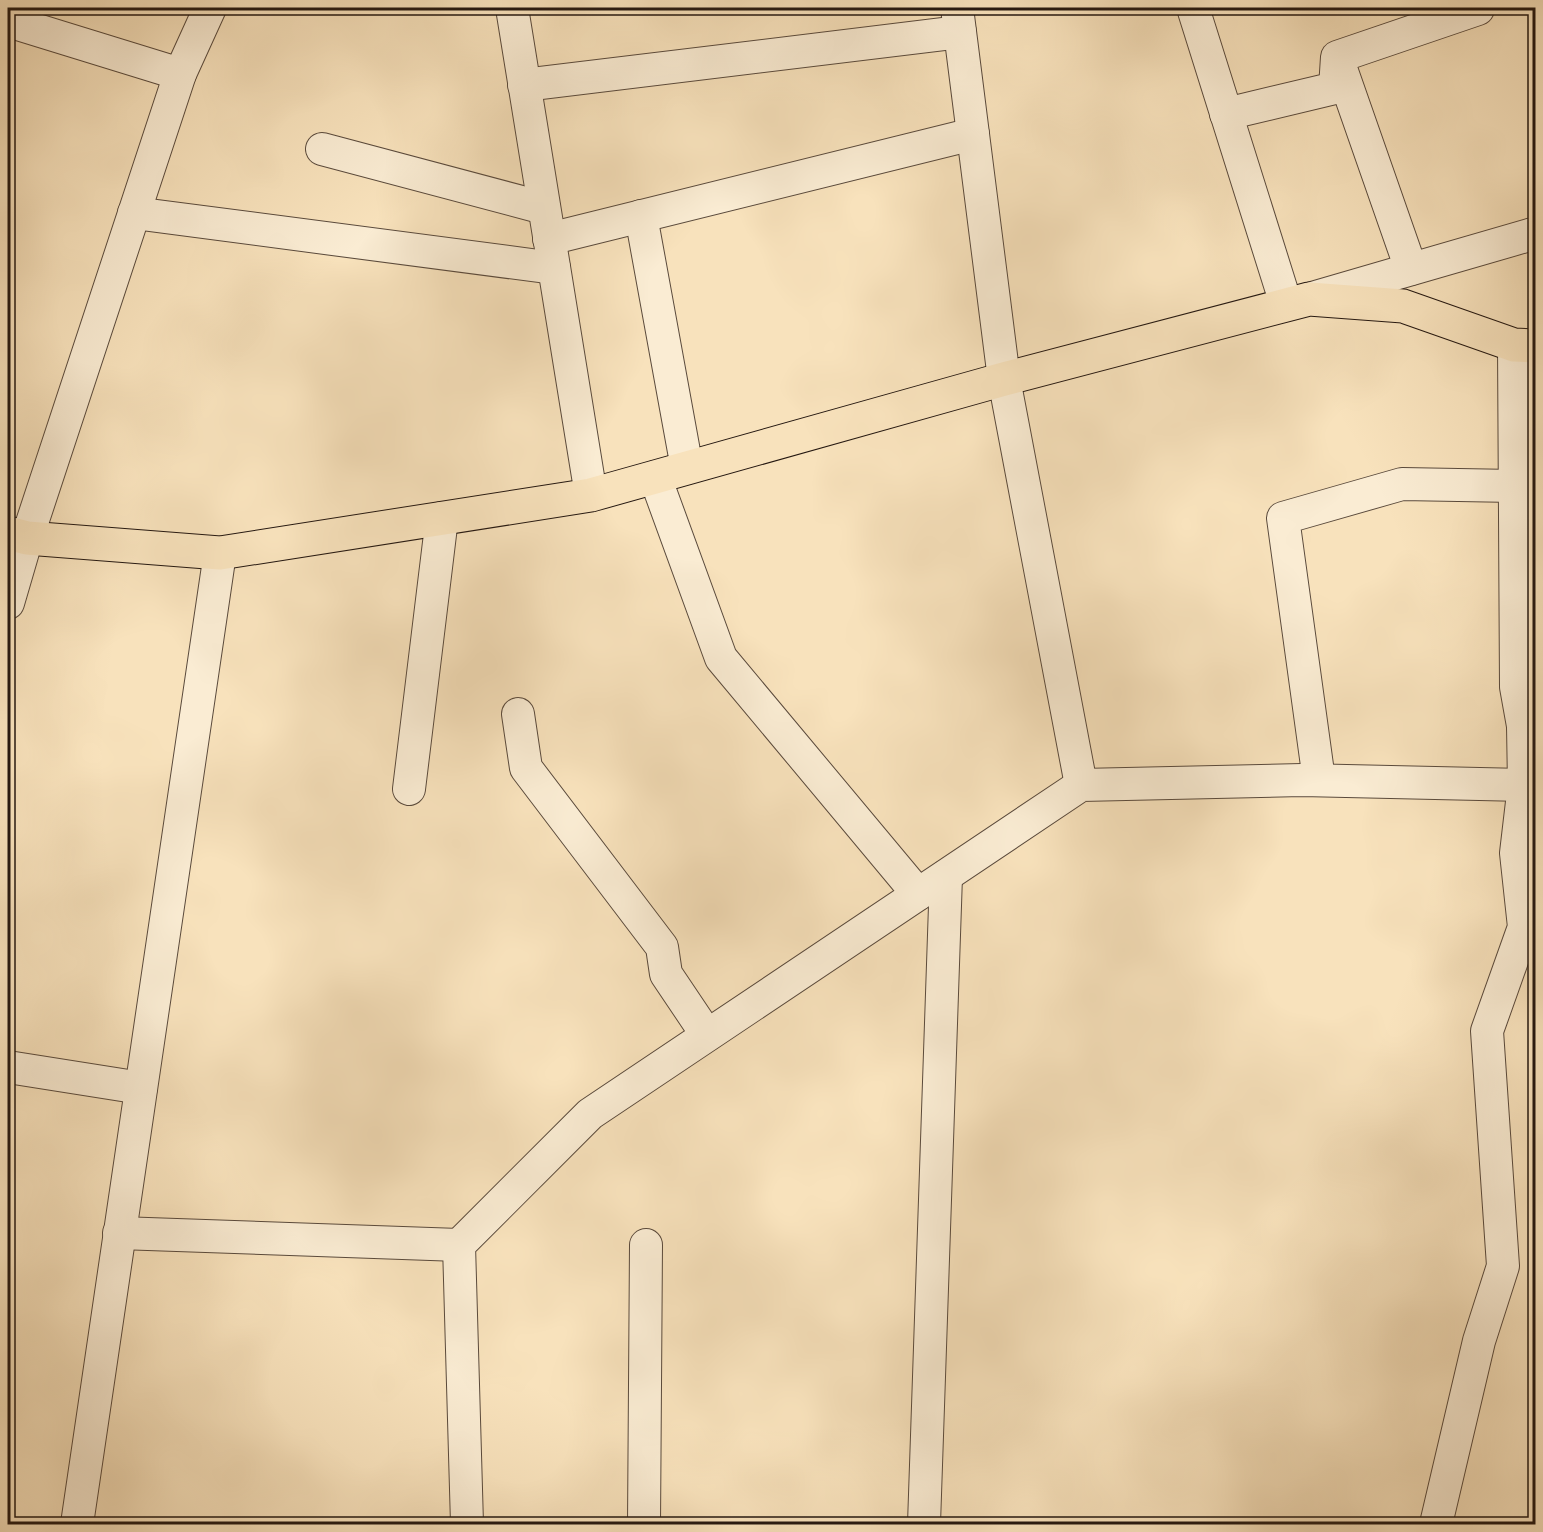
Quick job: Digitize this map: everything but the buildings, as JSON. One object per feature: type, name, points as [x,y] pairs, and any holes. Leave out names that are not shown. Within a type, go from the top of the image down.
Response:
[{"type":"main road","points":[[17,535],[220,553],[591,495],[1004,379],[1298,302],[1403,306],[1525,346]]},
{"type":"street","points":[[8,603],[17,535],[134,213],[180,74],[210,8]]},
{"type":"street","points":[[512,8],[591,495]]},
{"type":"street","points":[[1193,8],[1226,114],[1298,302],[1536,233]]},
{"type":"street","points":[[1337,57],[1478,9]]},
{"type":"street","points":[[525,85],[958,20],[1004,379],[1081,785]]},
{"type":"street","points":[[8,21],[180,74]]},
{"type":"street","points":[[1226,114],[1335,87],[1337,57]]},
{"type":"street","points":[[1337,57],[1411,269]]},
{"type":"street","points":[[134,213],[552,254],[641,216],[973,134]]},
{"type":"street","points":[[322,149],[544,208]]},
{"type":"street","points":[[641,216],[687,468]]},
{"type":"street","points":[[1436,1524],[1479,1341],[1503,1266],[1487,1031],[1524,927],[1516,853],[1529,733],[1515,687],[1525,602],[1515,486],[1525,346]]},
{"type":"street","points":[[655,477],[721,658],[918,894]]},
{"type":"street","points":[[1319,780],[1283,518],[1402,484],[1515,486]]},
{"type":"street","points":[[409,789],[442,518]]},
{"type":"street","points":[[77,1524],[220,553]]},
{"type":"street","points":[[518,714],[526,768],[662,947],[666,974],[707,1035]]},
{"type":"street","points":[[467,1524],[459,1245],[590,1114],[1081,785],[1319,780],[1524,785]]},
{"type":"street","points":[[924,1524],[946,876]]},
{"type":"street","points":[[8,1067],[141,1088]]},
{"type":"street","points":[[119,1233],[459,1245]]},
{"type":"street","points":[[644,1524],[646,1245]]}]
